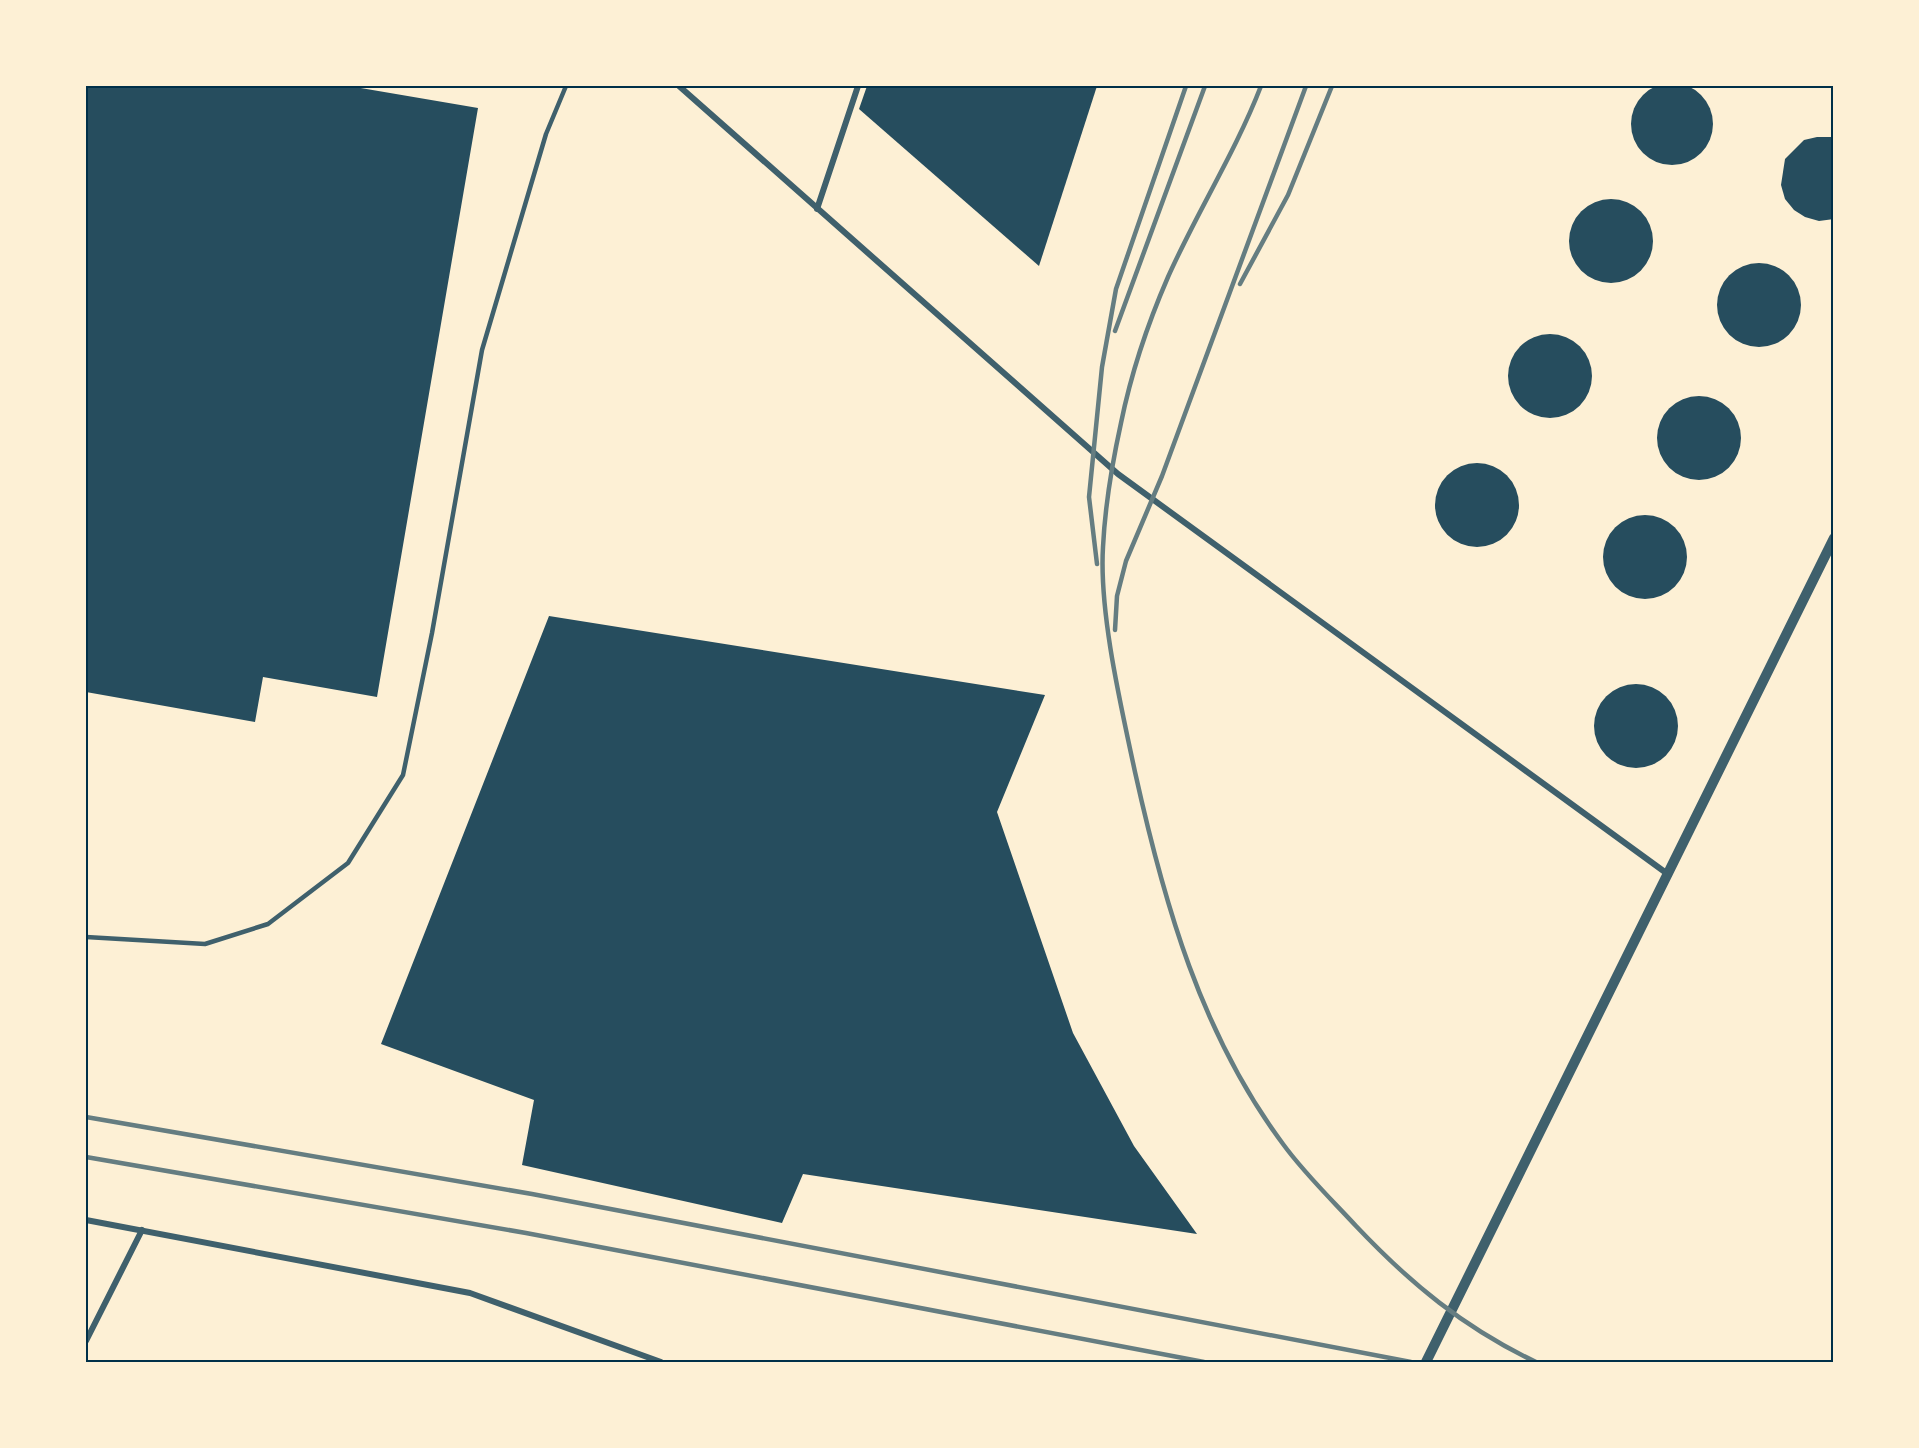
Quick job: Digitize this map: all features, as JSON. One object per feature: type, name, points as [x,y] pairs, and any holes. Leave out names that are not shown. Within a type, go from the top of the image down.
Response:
[{"type":"street","points":[[679,86],[1118,474],[1669,874]]},
{"type":"street","points":[[818,209],[858,86]]},
{"type":"street","points":[[1426,1362],[1833,538]]},
{"type":"street","points":[[86,1220],[470,1293],[661,1362]]},
{"type":"street","points":[[86,1341],[142,1230]]},
{"type":"lane","points":[[86,937],[205,944],[268,924],[348,863],[403,776],[432,633],[482,350],[546,134],[566,86]]},
{"type":"building","points":[[1664,83],[1680,83],[1695,90],[1706,101],[1713,116],[1710,140],[1701,153],[1680,165],[1664,165],[1649,158],[1638,147],[1631,132],[1631,116],[1638,101],[1649,90]]},
{"type":"building","points":[[86,86],[349,86],[478,108],[377,697],[263,677],[255,722],[86,692]]},
{"type":"building","points":[[867,86],[1097,86],[1039,266],[859,109]]},
{"type":"building","points":[[1834,137],[1834,219],[1819,221],[1805,217],[1794,210],[1785,199],[1781,185],[1785,159],[1804,140]]},
{"type":"building","points":[[1611,199],[1627,202],[1641,211],[1650,225],[1653,241],[1650,257],[1641,271],[1627,280],[1611,283],[1595,280],[1581,271],[1572,257],[1569,241],[1572,225],[1581,211],[1595,202]]},
{"type":"building","points":[[1759,263],[1775,266],[1789,275],[1798,289],[1801,305],[1798,321],[1789,335],[1775,344],[1759,347],[1743,344],[1729,335],[1720,321],[1717,305],[1720,289],[1729,275],[1743,266]]},
{"type":"building","points":[[1550,334],[1566,337],[1580,346],[1589,360],[1592,376],[1589,392],[1580,406],[1566,415],[1550,418],[1534,415],[1520,406],[1511,392],[1508,376],[1511,360],[1520,346],[1534,337]]},
{"type":"building","points":[[1699,396],[1715,399],[1729,408],[1738,422],[1741,438],[1738,454],[1729,468],[1715,477],[1699,480],[1683,477],[1669,468],[1660,454],[1657,438],[1660,422],[1669,408],[1683,399]]},
{"type":"building","points":[[1477,463],[1493,466],[1507,475],[1516,489],[1519,505],[1516,521],[1507,535],[1493,544],[1477,547],[1461,544],[1447,535],[1438,521],[1435,505],[1438,489],[1447,475],[1461,466]]},
{"type":"building","points":[[1645,515],[1661,518],[1675,527],[1684,541],[1687,557],[1684,573],[1675,587],[1661,596],[1645,599],[1629,596],[1615,587],[1606,573],[1603,557],[1606,541],[1615,527],[1629,518]]},
{"type":"building","points":[[549,616],[1045,695],[997,812],[1073,1033],[1134,1146],[1197,1234],[803,1174],[782,1223],[522,1165],[534,1100],[381,1044]]},
{"type":"building","points":[[1636,684],[1652,687],[1666,696],[1675,710],[1678,726],[1675,742],[1666,756],[1652,765],[1636,768],[1620,765],[1606,756],[1597,742],[1594,726],[1597,710],[1606,696],[1620,687]]},
{"type":"railway","points":[[1097,564],[1089,497],[1102,367],[1116,289],[1186,86]]},
{"type":"railway","points":[[1115,331],[1205,86]]},
{"type":"railway","points":[[1261,86],[1240,135],[1179,253],[1161,294],[1135,367],[1115,454],[1104,532],[1104,601],[1112,660],[1135,772],[1159,870],[1189,966],[1229,1058],[1254,1102],[1283,1144],[1318,1186],[1397,1267],[1439,1303],[1462,1319],[1510,1349],[1536,1362]]},
{"type":"railway","points":[[1115,630],[1117,596],[1126,561],[1162,476],[1306,86]]},
{"type":"railway","points":[[1240,284],[1288,195],[1332,86]]},
{"type":"railway","points":[[86,1117],[532,1194],[1411,1362]]},
{"type":"railway","points":[[86,1157],[526,1233],[1204,1362]]}]
